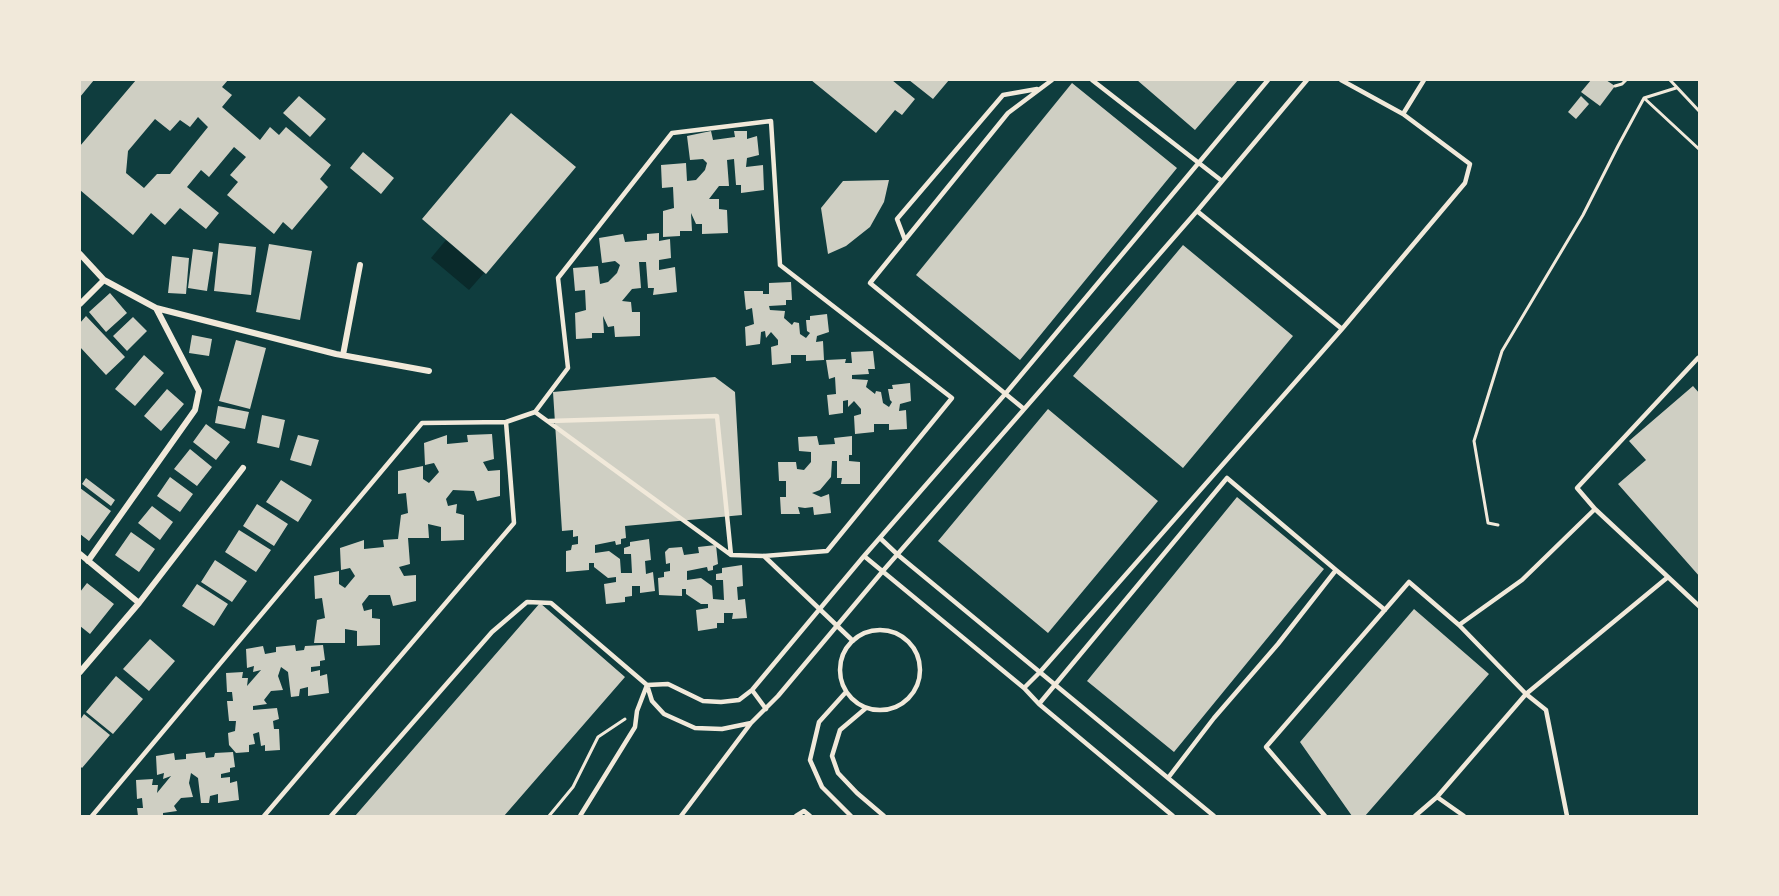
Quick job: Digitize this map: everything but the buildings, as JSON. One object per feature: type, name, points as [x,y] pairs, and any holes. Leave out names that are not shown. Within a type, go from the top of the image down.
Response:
[{"type":"street","points":[[80,254],[104,280],[156,308],[343,355],[429,371]]},
{"type":"street","points":[[343,355],[360,265]]},
{"type":"street","points":[[80,304],[104,280]]},
{"type":"street","points":[[88,561],[195,410],[199,391],[156,308]]},
{"type":"street","points":[[80,672],[139,603],[243,468]]},
{"type":"street","points":[[80,554],[139,603]]},
{"type":"lane","points":[[1024,409],[870,283],[1008,113],[1052,80]]},
{"type":"lane","points":[[1092,80],[1222,182]]},
{"type":"lane","points":[[647,685],[668,684],[703,700],[721,702],[739,700],[752,690],[1268,80]]},
{"type":"lane","points":[[681,816],[751,723],[778,696],[882,572],[1222,182],[1307,80]]},
{"type":"lane","points":[[1024,688],[1342,329],[1465,183],[1470,164],[1403,114],[1341,80]]},
{"type":"lane","points":[[1403,114],[1424,80]]},
{"type":"lane","points":[[905,240],[897,219],[1004,95],[1040,89]]},
{"type":"lane","points":[[92,816],[422,423],[506,422],[535,412],[568,368],[558,278],[672,133],[771,120],[780,265],[952,398],[827,551],[764,556],[731,555],[535,412]]},
{"type":"lane","points":[[1197,211],[1342,329]]},
{"type":"lane","points":[[1700,360],[1698,358],[1577,488],[1595,509],[1700,607]]},
{"type":"lane","points":[[549,421],[717,416],[731,555]]},
{"type":"lane","points":[[264,816],[514,523],[506,422]]},
{"type":"lane","points":[[1039,704],[1227,477],[1385,610]]},
{"type":"lane","points":[[1459,625],[1522,580],[1595,509]]},
{"type":"lane","points":[[880,538],[1214,816]]},
{"type":"lane","points":[[864,555],[1173,816]]},
{"type":"lane","points":[[764,556],[853,641]]},
{"type":"lane","points":[[1168,778],[1214,718],[1278,644],[1336,570]]},
{"type":"lane","points":[[1415,816],[1437,797],[1526,694],[1668,577]]},
{"type":"lane","points":[[1324,816],[1266,747],[1409,582],[1459,625],[1526,694],[1546,710],[1567,816]]},
{"type":"lane","points":[[331,816],[492,632],[527,602],[551,603],[647,685],[652,701],[664,714],[695,729],[722,729],[751,723]]},
{"type":"lane","points":[[877,630],[891,631],[903,637],[913,647],[919,658],[921,671],[918,684],[903,704],[878,711],[866,708],[846,692],[841,679],[840,666],[844,652],[864,633],[877,630]]},
{"type":"lane","points":[[580,816],[635,726],[637,711],[647,685]]},
{"type":"lane","points":[[752,690],[766,709]]},
{"type":"lane","points":[[846,692],[819,723],[810,760],[822,787],[851,816]]},
{"type":"lane","points":[[866,708],[840,730],[832,756],[838,773],[884,816]]},
{"type":"lane","points":[[1437,797],[1464,816]]},
{"type":"lane","points":[[796,816],[804,811],[810,816]]},
{"type":"path","points":[[1616,86],[1626,80]]},
{"type":"path","points":[[1670,80],[1700,112]]},
{"type":"path","points":[[1498,525],[1488,523],[1474,441],[1502,351],[1583,215],[1644,98],[1676,88]]},
{"type":"path","points":[[1644,98],[1700,150]]},
{"type":"path","points":[[549,816],[573,788],[598,737],[637,711]]},
{"type":"water","points":[[446,240],[484,273],[469,290],[431,258]]}]
